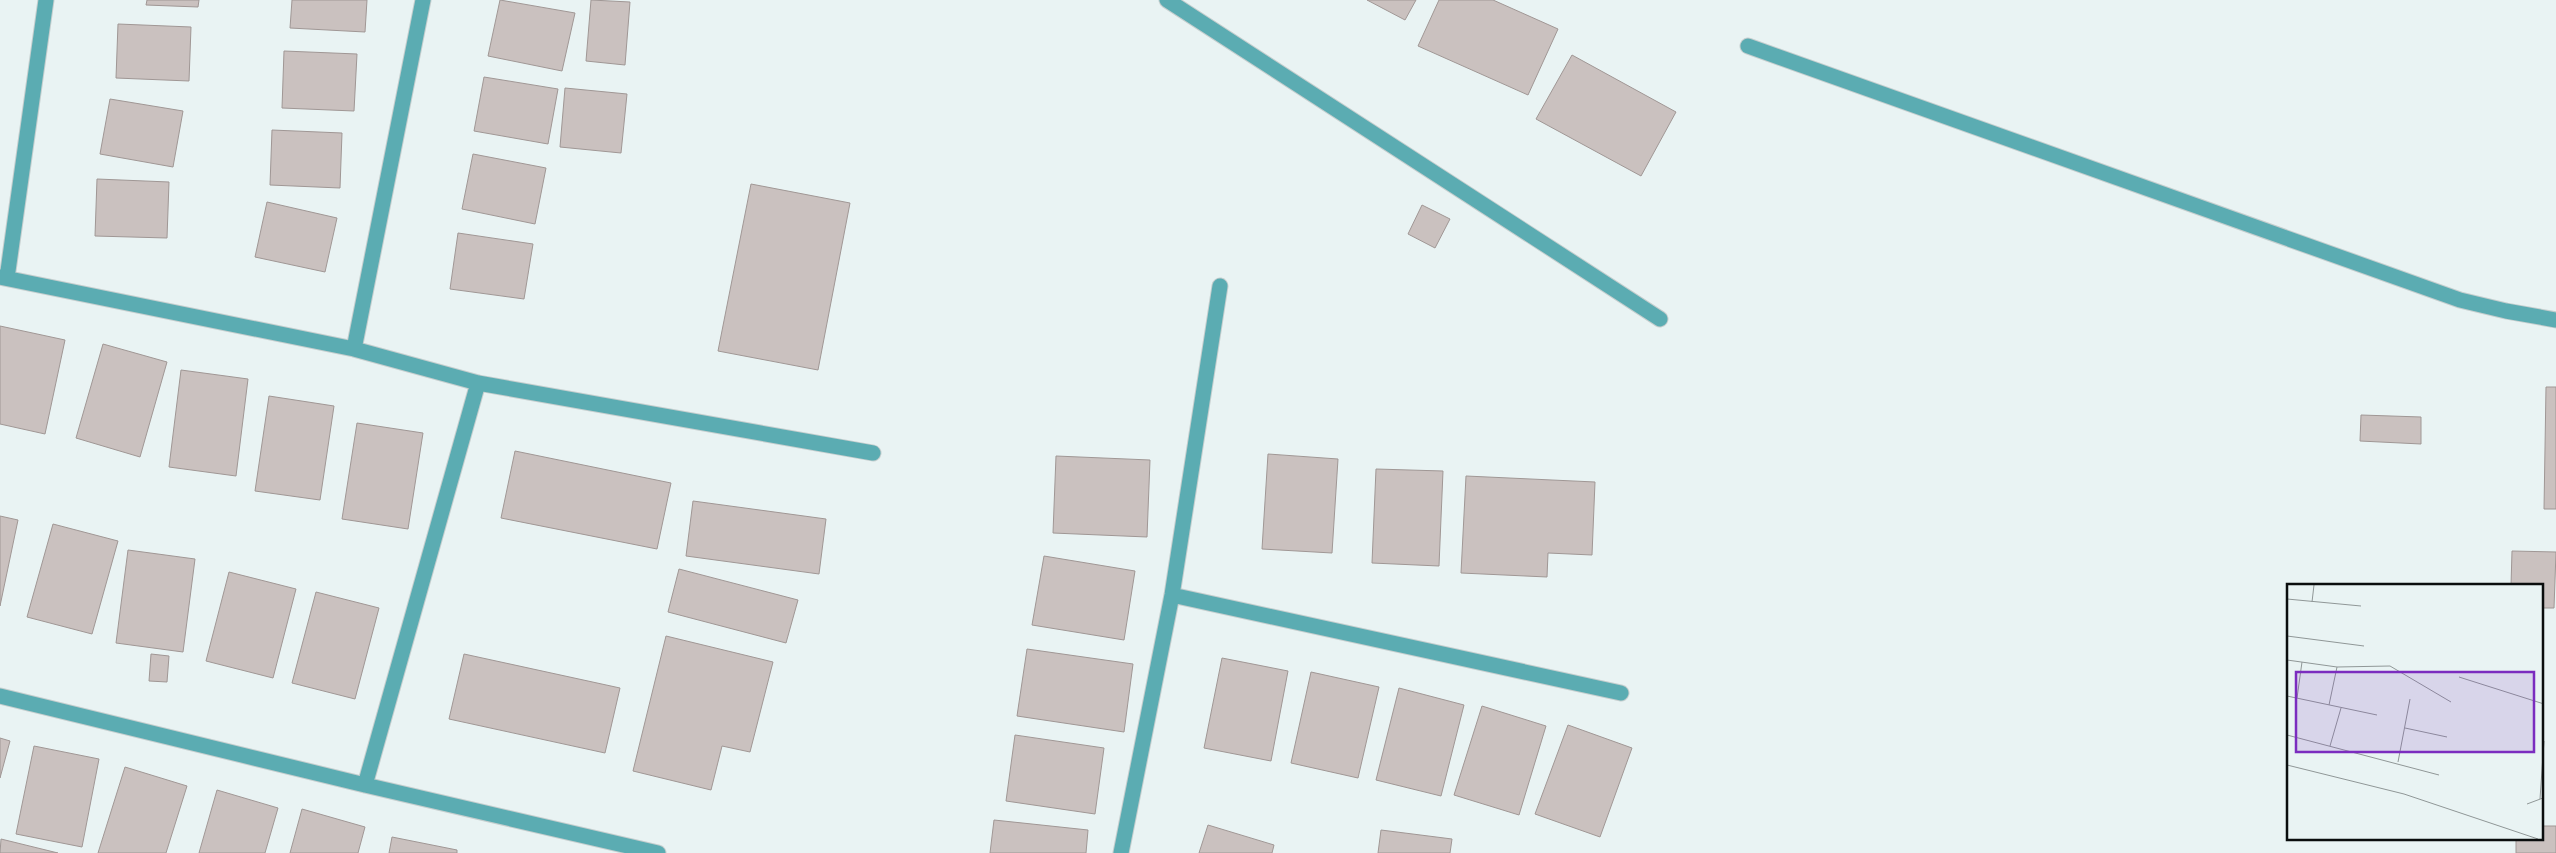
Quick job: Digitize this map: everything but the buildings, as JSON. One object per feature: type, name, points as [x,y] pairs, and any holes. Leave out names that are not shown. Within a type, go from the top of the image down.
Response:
[{"type":"street","points":[[46,0],[3,277],[354,349],[478,383],[873,453]]},
{"type":"street","points":[[354,349],[423,0]]},
{"type":"street","points":[[1167,0],[1660,319]]},
{"type":"street","points":[[1748,46],[2460,300],[2556,320]]},
{"type":"street","points":[[1121,853],[1172,595],[1220,286]]},
{"type":"street","points":[[365,785],[478,383]]},
{"type":"street","points":[[1172,595],[1621,693]]},
{"type":"street","points":[[0,696],[365,785],[658,853]]}]
